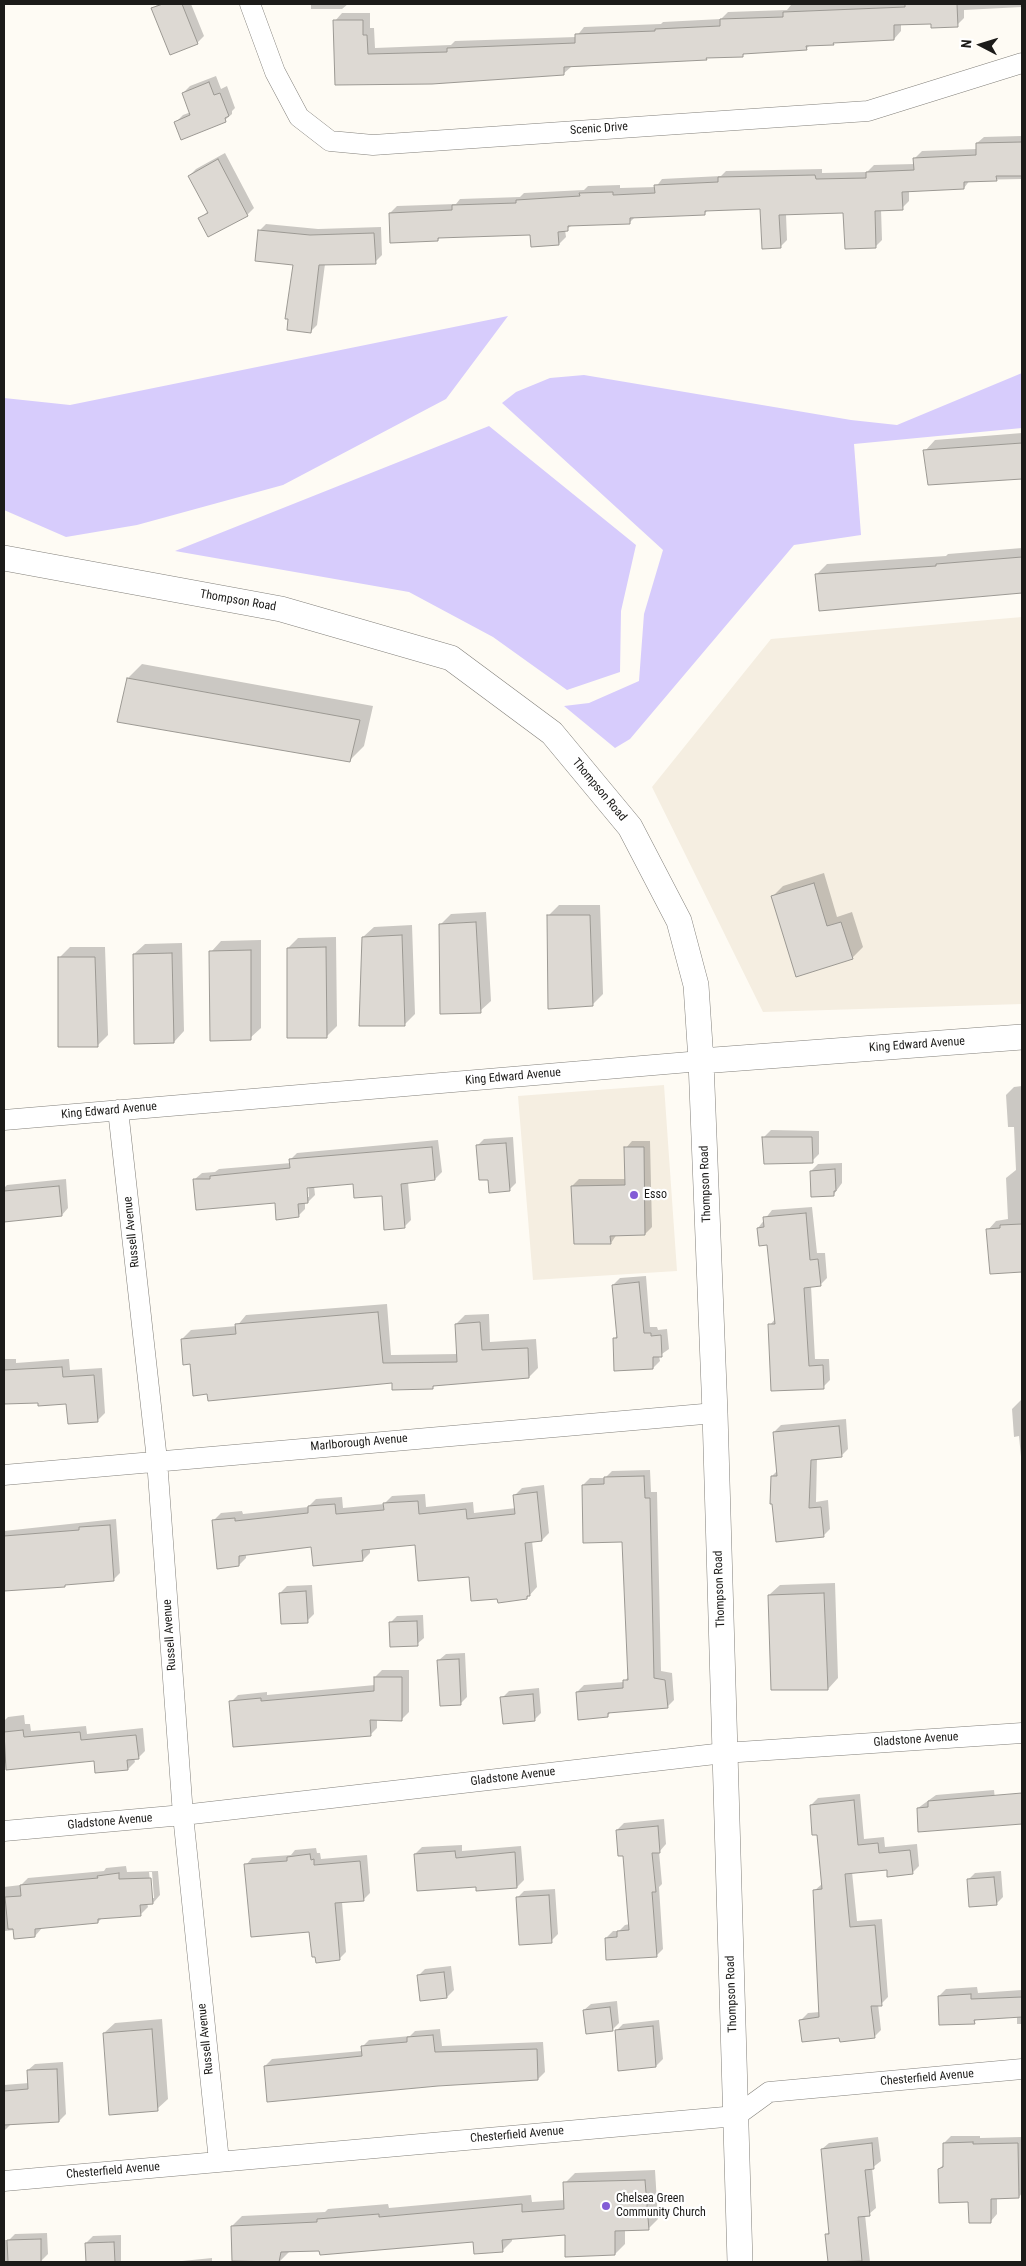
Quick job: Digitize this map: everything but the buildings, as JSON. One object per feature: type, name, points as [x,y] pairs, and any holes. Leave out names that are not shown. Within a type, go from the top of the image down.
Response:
[{"type":"street","name":"Scenic Drive","points":[[250,4],[275,72],[299,117],[330,141],[373,145],[868,111],[1022,63]]},
{"type":"street","name":"Thompson Road","points":[[4,558],[282,609],[451,658],[552,733],[630,827],[679,921],[696,985],[701,1061],[715,1413],[740,2262]]},
{"type":"street","name":"King Edward Avenue","points":[[4,1120],[701,1061],[1022,1037]]},
{"type":"street","name":"Russell Avenue","points":[[118,1110],[157,1460],[183,1815],[220,2161]]},
{"type":"street","name":"Marlborough Avenue","points":[[4,1475],[157,1460],[715,1413]]},
{"type":"street","name":"Gladstone Avenue","points":[[4,1831],[183,1815],[724,1753],[1022,1733]]},
{"type":"street","name":"Chesterfield Avenue","points":[[4,2181],[736,2116],[769,2092],[1022,2069]]},
{"type":"shaded area","points":[[508,316],[446,399],[283,485],[137,525],[66,537],[4,510],[4,398],[70,405]]},
{"type":"shaded area","points":[[1022,373],[1022,428],[854,444],[861,535],[794,545],[630,739],[615,748],[564,706],[589,703],[639,681],[644,614],[663,550],[502,403],[516,392],[550,378],[584,375],[851,420],[897,425]]},
{"type":"shaded area","points":[[489,426],[636,545],[621,611],[620,672],[567,690],[493,637],[409,592],[175,551]]},
{"type":"shaded area","points":[[1022,617],[1022,1004],[763,1012],[652,787],[771,639]]},
{"type":"shaded area","points":[[664,1085],[677,1271],[533,1280],[518,1096]]},
{"type":"place","name":"Esso","points":[[634,1195]]},
{"type":"place","name":"Chelsea Green Community Church","points":[[606,2206]]}]
